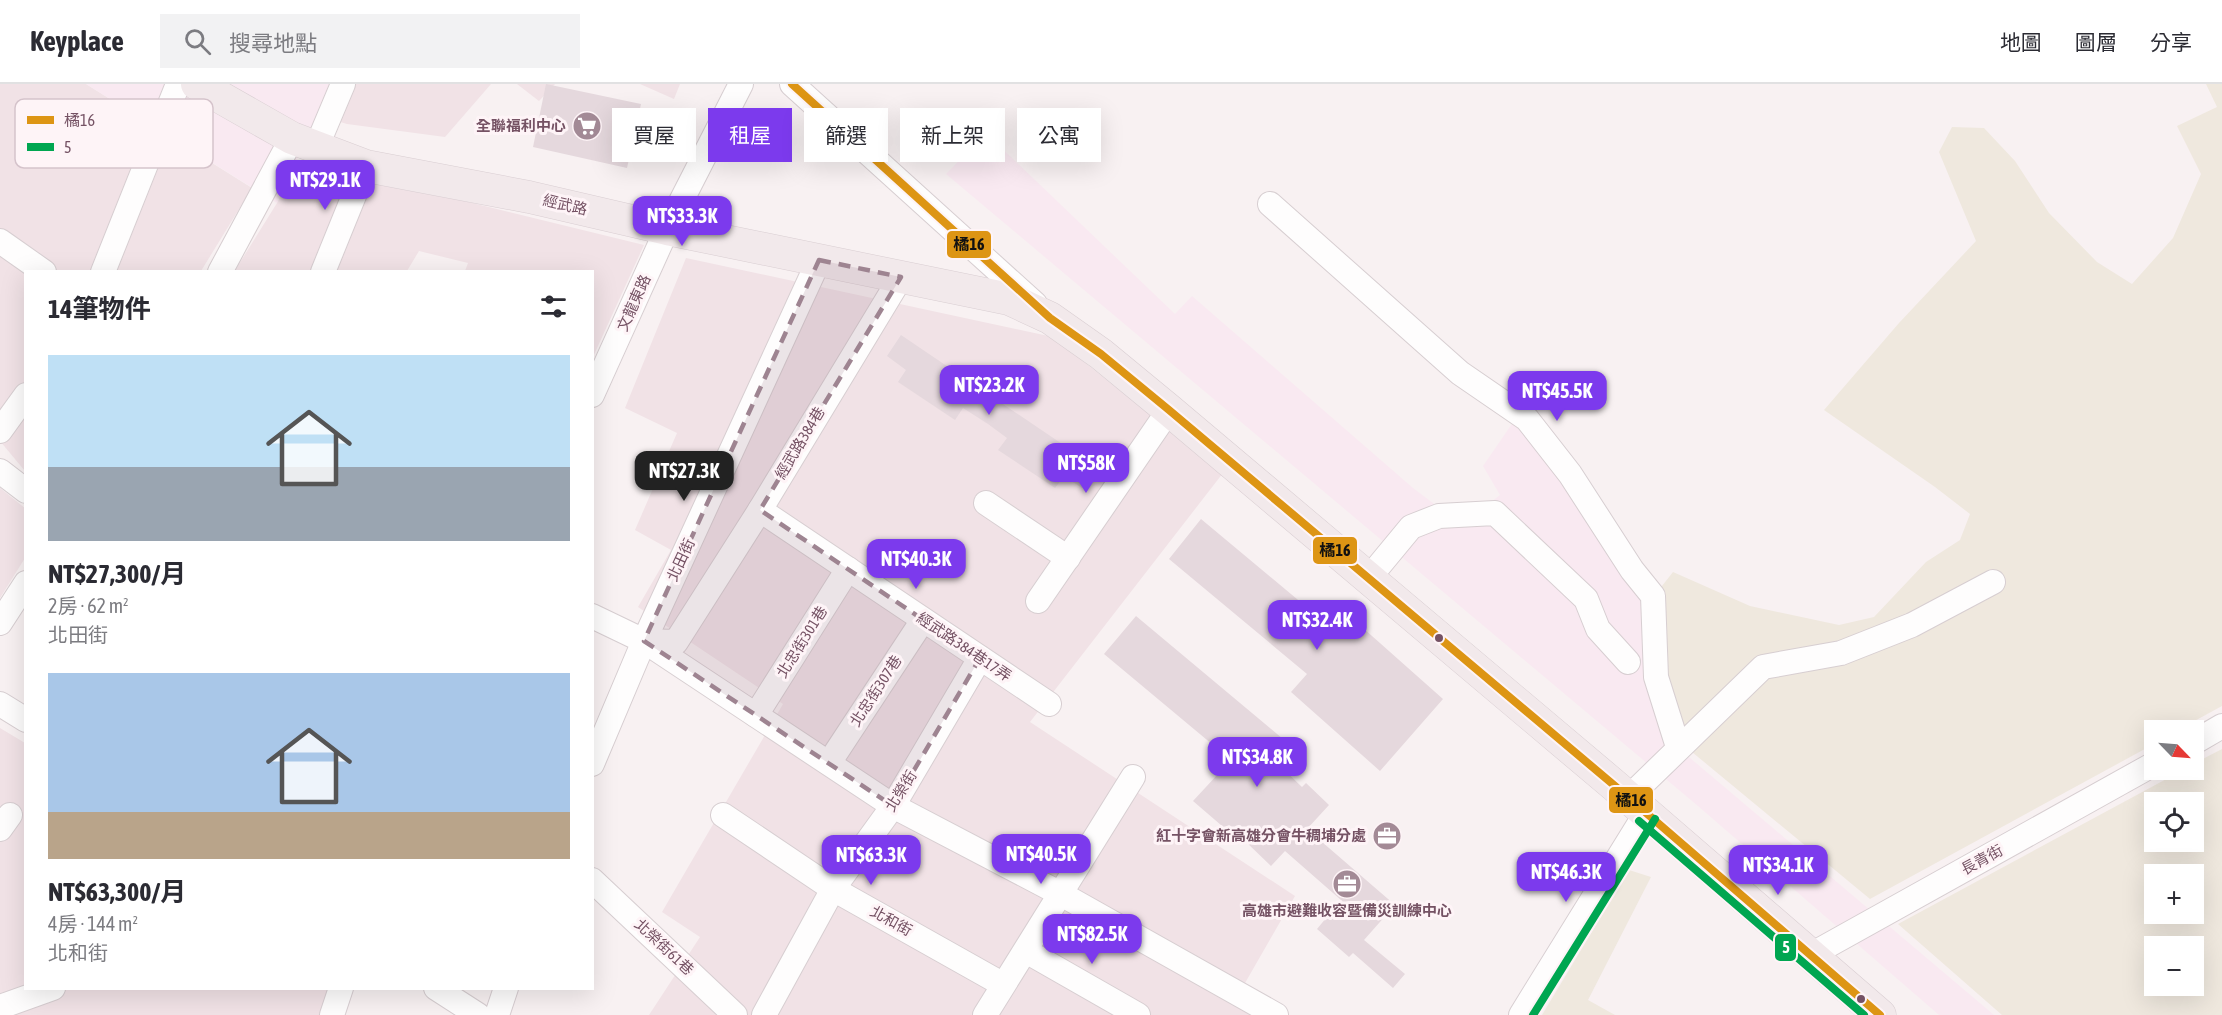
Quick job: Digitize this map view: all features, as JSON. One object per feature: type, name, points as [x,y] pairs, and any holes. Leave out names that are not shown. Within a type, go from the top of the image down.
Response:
[{"type":"main road","name":"經武路","points":[[197,84],[304,143],[366,166],[529,197],[667,229],[1009,299],[1050,318],[1101,354],[1169,410],[1637,805],[1880,1015]]},
{"type":"street","points":[[172,99],[178,84]]},
{"type":"street","points":[[221,270],[343,84]]},
{"type":"street","name":"文龍東路","points":[[594,391],[667,229],[741,84]]},
{"type":"street","points":[[792,84],[1050,318]]},
{"type":"street","points":[[324,270],[366,166]]},
{"type":"street","points":[[104,270],[144,168]]},
{"type":"street","points":[[1270,204],[1460,373],[1527,419],[1569,474],[1632,570],[1653,596],[1656,677],[1678,747]]},
{"type":"street","points":[[0,241],[41,270]]},
{"type":"street","name":"北田街","points":[[594,759],[644,640],[819,260]]},
{"type":"street","name":"經武路384巷","points":[[644,640],[676,642],[760,510],[901,277]]},
{"type":"street","points":[[0,431],[24,398]]},
{"type":"street","points":[[1038,601],[1169,410]]},
{"type":"street","points":[[0,471],[24,489]]},
{"type":"street","points":[[986,503],[1068,558]]},
{"type":"street","name":"經武路384巷17弄","points":[[760,510],[1049,704]]},
{"type":"street","points":[[1368,579],[1411,527],[1439,516],[1495,513],[1586,599],[1598,629],[1628,662]]},
{"type":"street","name":"北忠街301巷","points":[[756,715],[848,569]]},
{"type":"street","points":[[1521,1015],[1637,805],[1678,747],[1763,667],[1842,653],[1912,626],[1993,582]]},
{"type":"street","points":[[0,622],[24,586]]},
{"type":"street","points":[[594,616],[644,640],[893,806],[1061,894],[1268,1013]]},
{"type":"street","name":"北忠街307巷","points":[[829,763],[923,620]]},
{"type":"street","name":"北榮街","points":[[764,1015],[833,889],[893,806],[980,658]]},
{"type":"street","points":[[0,704],[24,719]]},
{"type":"street","points":[[2204,737],[2222,726]]},
{"type":"street","name":"長青街","points":[[1809,956],[2144,770]]},
{"type":"street","points":[[985,1015],[1002,984],[1026,951],[1133,777]]},
{"type":"street","name":"北和街","points":[[723,815],[833,889],[1002,984]]},
{"type":"street","name":"北榮街61巷","points":[[594,882],[735,1015]]},
{"type":"street","points":[[1026,951],[1138,1015]]},
{"type":"street","points":[[0,1007],[47,990]]},
{"type":"street","points":[[332,1015],[340,990]]},
{"type":"street","points":[[439,990],[478,1015]]},
{"type":"street","points":[[496,1015],[505,990]]},
{"type":"highlighted area","points":[[819,260],[901,277],[760,510],[980,658],[893,806],[644,641]]},
{"type":"shaded area","points":[[0,84],[86,84],[110,99],[15,99],[15,168],[213,168],[213,164],[252,188],[202,270],[24,270],[24,470],[0,441]]},
{"type":"shaded area","points":[[86,84],[332,84],[277,203],[213,163],[213,99],[110,99]]},
{"type":"shaded area","points":[[332,84],[491,84],[445,137],[347,124],[317,115]]},
{"type":"shaded area","points":[[517,84],[555,84],[539,101]]},
{"type":"shaded area","points":[[640,84],[680,84],[674,99]]},
{"type":"shaded area","points":[[2206,84],[2222,84],[2222,706],[2196,720],[2144,720],[2144,749],[1870,899],[1692,752],[1659,663],[1658,591],[1673,572],[1750,606],[1839,625],[1874,617],[1926,562],[1960,540],[1970,514],[1824,410],[1899,323],[1976,241],[1939,152],[1952,127],[1984,128],[2015,161],[2049,213],[2097,262],[2132,284],[2173,238],[2201,174],[2177,126],[2217,107]]},
{"type":"shaded area","points":[[1005,151],[1175,314],[1192,296],[1413,488],[1462,525],[1500,495],[1483,466],[1516,418],[1645,593],[1683,752],[1994,1015],[1939,1015],[1698,806],[946,174],[958,162],[1005,162]]},
{"type":"shaded area","points":[[297,160],[644,245],[594,355],[594,270],[465,270],[468,263],[419,251],[408,270],[235,270],[277,203]]},
{"type":"shaded area","points":[[686,258],[1053,337],[1223,473],[1030,722],[1295,896],[1233,1004],[1252,1015],[649,1015],[700,937],[662,912],[783,704],[638,607],[671,550],[635,530],[677,433],[625,408]]},
{"type":"shaded area","points":[[0,488],[24,507],[24,560],[0,598]]},
{"type":"shaded area","points":[[0,728],[24,742],[24,990],[328,990],[319,1015],[0,1015]]},
{"type":"shaded area","points":[[2222,749],[2222,1015],[2002,1015],[1898,924],[2164,780],[2204,780],[2204,758]]},
{"type":"shaded area","points":[[1629,870],[1651,877],[1588,1000],[1615,1015],[1542,1015]]},
{"type":"building","name":"全聯福利中心","points":[[546,84],[641,104],[640,108],[612,108],[612,162],[628,162],[627,168],[533,147]]},
{"type":"building","points":[[901,335],[1096,467],[1082,488],[1064,476],[1055,488],[998,450],[1007,438],[988,424],[963,408],[955,420],[898,382],[906,370],[887,356]]},
{"type":"building","points":[[1201,519],[1340,635],[1354,620],[1443,699],[1380,771],[1291,692],[1307,674],[1169,559]]},
{"type":"building","points":[[1136,616],[1283,739],[1268,754],[1302,787],[1306,783],[1329,805],[1307,829],[1395,905],[1364,940],[1405,974],[1393,988],[1353,953],[1349,957],[1317,929],[1341,900],[1285,851],[1271,866],[1245,841],[1243,844],[1193,801],[1231,760],[1104,654]]},
{"type":"transit line","name":"橘16","points":[[792,84],[1050,318],[1101,354],[1169,410],[1615,786],[1880,1015]]},
{"type":"transit line","name":"5","points":[[1533,1015],[1655,819]]},
{"type":"transit line","name":"5","points":[[1639,821],[1864,1015]]},
{"type":"place","name":"全聯福利中心","points":[[587,126]]},
{"type":"place","name":"紅十字會新高雄分會牛稠埔分處","points":[[1387,836]]},
{"type":"place","name":"高雄市避難收容暨備災訓練中心","points":[[1347,884]]}]
